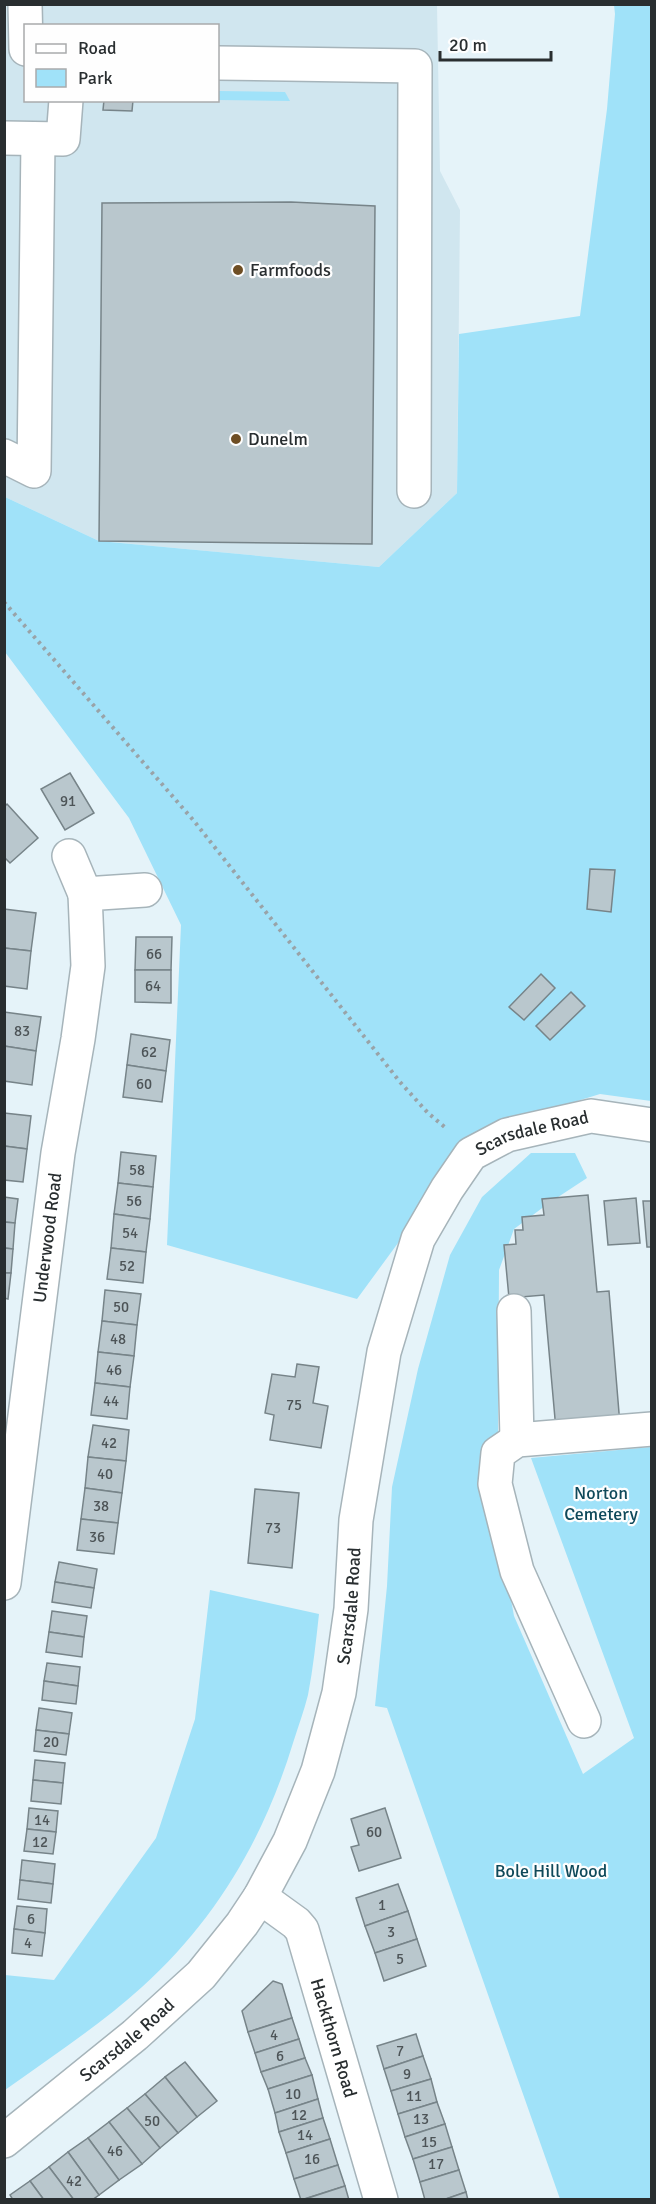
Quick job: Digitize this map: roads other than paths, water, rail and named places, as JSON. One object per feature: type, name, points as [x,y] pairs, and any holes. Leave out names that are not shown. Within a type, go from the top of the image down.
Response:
[{"type":"street","points":[[25,4],[25,24]]},
{"type":"street","points":[[4,43],[24,52]]},
{"type":"street","points":[[4,61],[24,54]]},
{"type":"street","points":[[219,63],[416,66],[414,491]]},
{"type":"street","points":[[4,138],[63,139],[66,102]]},
{"type":"street","points":[[4,456],[34,471],[38,140]]},
{"type":"street","name":"Underwood Road","points":[[4,1583],[58,1153],[88,966],[86,894],[69,856]]},
{"type":"street","points":[[86,894],[145,890]]},
{"type":"street","name":"Scarsdale Road","points":[[4,2141],[135,2035],[201,1975],[224,1949],[260,1897],[278,1864],[318,1770],[339,1693],[351,1610],[356,1520],[384,1352],[418,1239],[447,1189],[471,1155],[507,1135],[591,1116],[651,1125]]},
{"type":"street","points":[[514,1311],[518,1440]]},
{"type":"street","points":[[584,1721],[517,1571],[495,1484],[498,1453],[518,1440],[651,1429]]},
{"type":"street","name":"Hackthorn Road","points":[[260,1897],[302,1930],[381,2199]]},
{"type":"place","name":"Farmfoods","points":[[238,270]]},
{"type":"place","name":"Dunelm","points":[[236,439]]},
{"type":"park label","name":"Norton Cemetery","points":[[601,1503]]},
{"type":"park label","name":"Bole Hill Wood","points":[[551,1871]]}]
